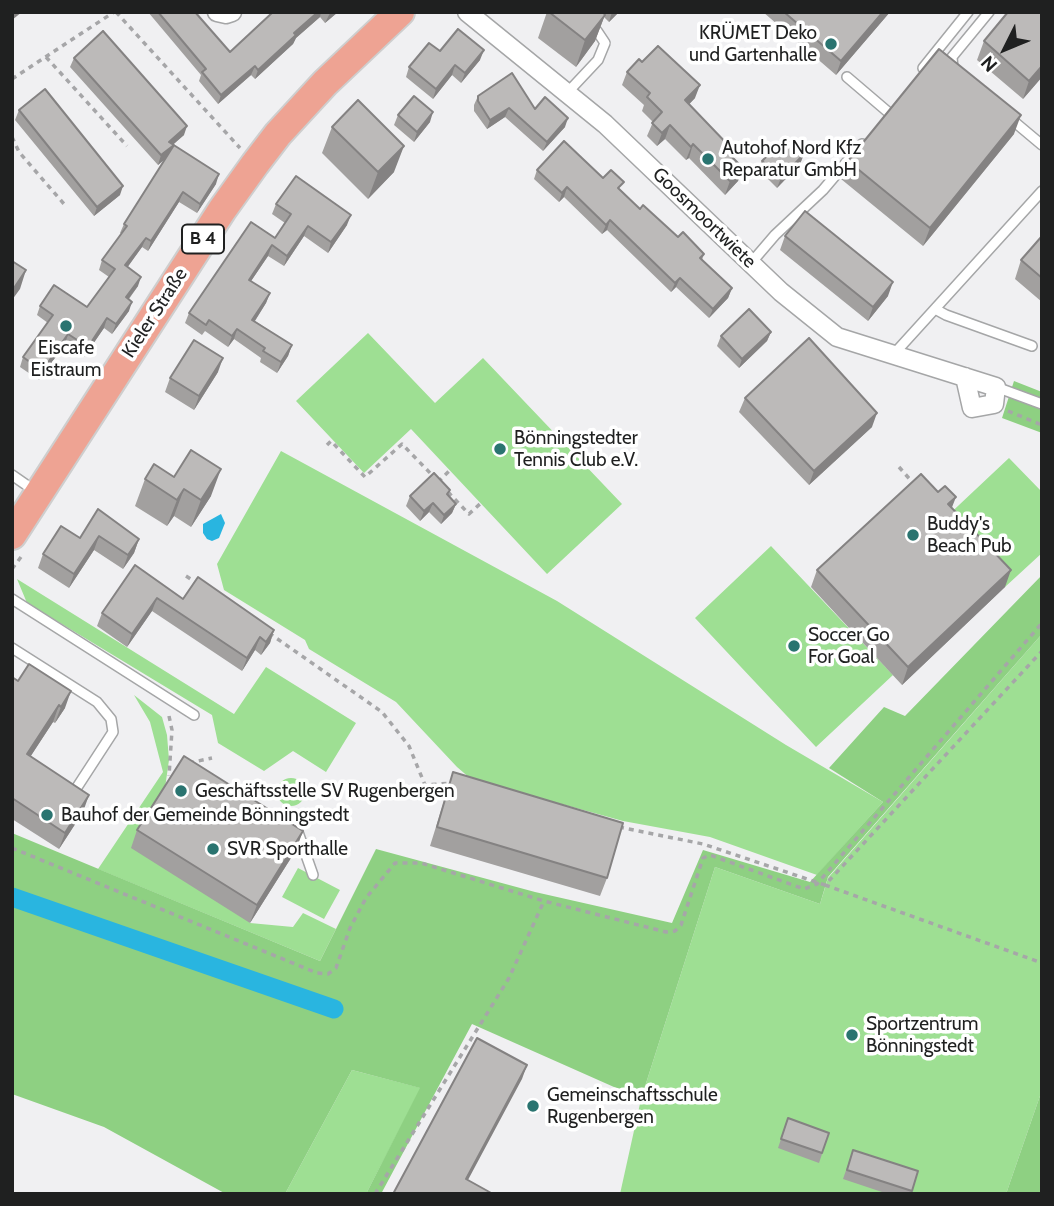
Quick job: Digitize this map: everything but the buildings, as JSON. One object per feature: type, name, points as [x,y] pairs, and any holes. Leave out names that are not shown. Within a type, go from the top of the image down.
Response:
[{"type":"main road","name":"Kieler Straße","points":[[12,535],[222,209],[255,164],[325,82],[400,12]]},
{"type":"street","points":[[217,12],[232,12]]},
{"type":"street","name":"Goosmoortwiete","points":[[467,12],[605,124],[781,292],[837,337],[965,377],[995,396]]},
{"type":"street","points":[[965,377],[972,408],[995,396]]},
{"type":"lane","points":[[919,74],[968,12]]},
{"type":"lane","points":[[963,80],[954,72],[952,57],[989,12]]},
{"type":"lane","points":[[567,93],[598,60],[605,43],[597,31]]},
{"type":"lane","points":[[847,77],[891,109],[880,122]]},
{"type":"lane","points":[[1003,112],[1042,145]]},
{"type":"lane","points":[[751,263],[775,235],[823,190],[872,132]]},
{"type":"lane","points":[[893,355],[1042,191]]},
{"type":"lane","points":[[935,309],[1032,346]]},
{"type":"lane","points":[[995,396],[1042,404]]},
{"type":"lane","points":[[12,475],[39,494]]},
{"type":"lane","points":[[12,599],[194,715]]},
{"type":"lane","points":[[12,648],[97,702],[111,719],[113,732],[72,794]]},
{"type":"lane","points":[[292,815],[313,875]]},
{"type":"path","points":[[12,79],[115,12],[233,141]]},
{"type":"path","points":[[46,57],[127,146]]},
{"type":"path","points":[[12,137],[19,152],[64,204]]},
{"type":"path","points":[[995,396],[1042,425]]},
{"type":"path","points":[[327,445],[331,441],[365,477],[402,444],[469,514],[481,503]]},
{"type":"path","points":[[900,467],[917,487]]},
{"type":"path","points":[[438,482],[450,470]]},
{"type":"path","points":[[187,576],[198,584]]},
{"type":"path","points":[[12,848],[317,973],[328,974],[335,968],[366,898],[395,863],[421,863],[544,901],[666,932],[675,931],[681,925],[703,858],[710,855],[804,889],[817,884],[1042,623]]},
{"type":"path","points":[[267,632],[382,712],[409,746],[425,785],[449,782],[462,785]]},
{"type":"path","points":[[825,886],[1042,651]]},
{"type":"path","points":[[169,776],[172,730],[170,718]]},
{"type":"path","points":[[170,768],[212,758]]},
{"type":"path","points":[[615,826],[703,845],[1042,963]]},
{"type":"path","points":[[375,1194],[509,978],[544,901]]},
{"type":"green space","name":"Bönningstedter Tennis Club e.V.","points":[[368,333],[435,403],[483,358],[622,504],[547,574],[411,429],[364,473],[296,401]]},
{"type":"green space","points":[[1014,381],[1042,392],[1042,433],[1002,418]]},
{"type":"green space","points":[[281,451],[557,601],[786,745],[883,802],[817,875],[710,837],[623,821],[471,779],[396,702],[309,649],[305,640],[224,590],[217,564]]},
{"type":"green space","points":[[1009,458],[1042,492],[1042,553],[1005,587],[942,521]]},
{"type":"green space","name":"Soccer Go For Goal","points":[[771,546],[893,675],[816,747],[695,618]]},
{"type":"green space","points":[[1042,575],[1042,634],[828,877],[820,904],[715,867],[641,1099],[472,1024],[381,1194],[366,1194],[420,1088],[352,1070],[285,1194],[226,1194],[104,1127],[12,1094],[12,833],[320,961],[376,849],[535,892],[672,923],[703,850],[810,882],[883,802],[829,768],[884,707],[905,716]]},
{"type":"green space","points":[[17,579],[234,714],[266,667],[356,723],[326,772],[293,751],[264,771],[218,743],[212,715],[27,603]]},
{"type":"green space","name":"Sportzentrum Bönningstedt","points":[[1042,634],[1042,1090],[1006,1194],[620,1194],[641,1099],[715,867],[820,904],[828,878]]},
{"type":"green space","points":[[134,695],[162,717],[169,760],[164,795],[250,923],[293,927],[303,913],[336,929],[320,961],[98,869],[163,772],[150,722]]},
{"type":"green space","points":[[291,778],[301,782],[305,792],[301,802],[291,806],[281,802],[277,792],[281,782]]},
{"type":"green space","points":[[298,868],[340,890],[324,919],[282,897]]},
{"type":"green space","points":[[352,1070],[421,1088],[366,1194],[285,1194]]},
{"type":"green space","points":[[1042,1090],[1042,1194],[1006,1194]]},
{"type":"water","points":[[221,514],[225,523],[219,538],[212,541],[207,539],[203,533],[203,524]]},
{"type":"waterway","points":[[12,897],[334,1009]]},
{"type":"place","name":"KRÜMET Deko und Gartenhalle","points":[[831,44]]},
{"type":"place","name":"Autohof Nord Kfz Reparatur GmbH","points":[[708,159]]},
{"type":"place","name":"Eiscafe Eistraum","points":[[66,326]]},
{"type":"place","name":"Bönningstedter Tennis Club e.V.","points":[[500,449]]},
{"type":"place","name":"Buddy's Beach Pub","points":[[913,535]]},
{"type":"place","name":"Soccer Go For Goal","points":[[794,646]]},
{"type":"place","name":"Geschäftsstelle SV Rugenbergen","points":[[181,791]]},
{"type":"place","name":"Bauhof der Gemeinde Bönningstedt","points":[[47,815]]},
{"type":"place","name":"SVR Sporthalle","points":[[213,849]]},
{"type":"place","name":"Sportzentrum Bönningstedt","points":[[852,1035]]},
{"type":"place","name":"Gemeinschaftsschule Rugenbergen","points":[[533,1106]]}]
